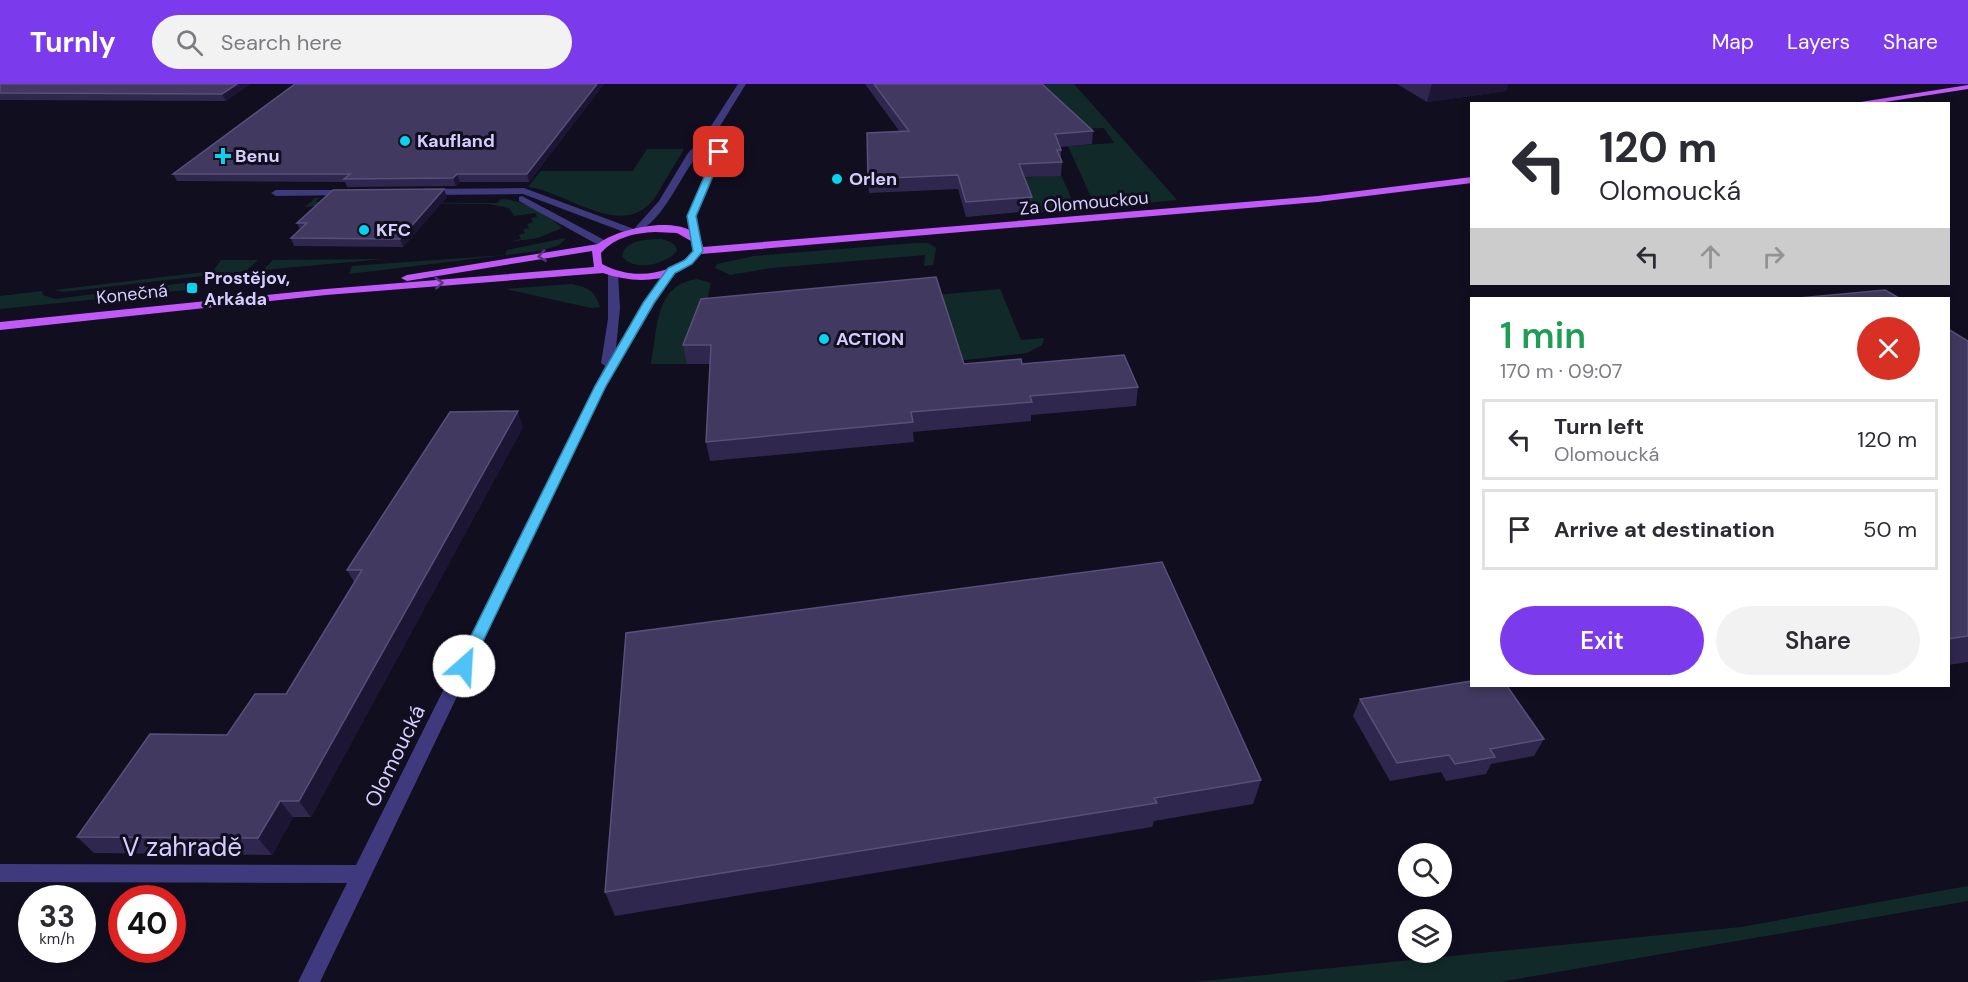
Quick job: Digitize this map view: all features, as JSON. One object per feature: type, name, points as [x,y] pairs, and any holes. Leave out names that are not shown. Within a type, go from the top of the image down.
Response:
[{"type":"main road","points":[[1866,102],[1968,87]]},
{"type":"main road","name":"Za Olomouckou","points":[[697,246],[1318,199],[1470,180]]},
{"type":"main road","points":[[602,246],[635,231],[678,231],[697,246]]},
{"type":"main road","name":"Olomoucká","points":[[602,246],[595,260],[608,272],[635,277],[671,271],[689,262],[697,246]]},
{"type":"main road","name":"Konečná","points":[[339,291],[461,267],[602,246]]},
{"type":"main road","name":"Konečná","points":[[0,326],[339,291],[608,272]]},
{"type":"street","points":[[419,192],[524,191],[635,231],[663,202],[693,153],[707,139],[742,84]]},
{"type":"street","points":[[697,246],[692,216],[719,152],[707,139]]},
{"type":"street","points":[[453,192],[507,194],[533,203],[602,246]]},
{"type":"street","points":[[276,193],[361,193]]},
{"type":"street","name":"Olomoucká","points":[[309,982],[364,874],[600,386],[649,303],[671,271]]},
{"type":"street","name":"Olomoucká","points":[[600,386],[615,335],[615,297],[608,272]]},
{"type":"street","name":"V zahradě","points":[[0,873],[364,874]]},
{"type":"green space","points":[[1030,84],[1074,84],[1177,200],[1096,208],[1068,146],[1114,143],[1104,128],[1061,130]]},
{"type":"green space","points":[[647,149],[684,149],[654,199],[641,211],[626,215],[610,215],[543,190],[528,187],[541,171],[633,171]]},
{"type":"green space","points":[[1061,175],[1076,209],[1030,213],[1018,178]]},
{"type":"green space","points":[[315,198],[319,198],[316,202],[497,203],[501,199],[534,208],[562,228],[538,238],[508,242],[521,239],[519,235],[525,233],[523,229],[529,228],[527,224],[533,222],[531,218],[537,217],[535,213],[514,216],[509,208],[489,204],[348,203],[305,207]]},
{"type":"green space","points":[[566,238],[559,245],[540,251],[349,274],[352,266],[505,255],[507,250]]},
{"type":"green space","points":[[661,239],[673,244],[677,251],[665,260],[641,265],[627,261],[622,256],[627,247],[632,244],[643,240]]},
{"type":"green space","points":[[928,243],[936,248],[933,265],[924,266],[925,255],[771,268],[730,275],[715,268],[717,264],[754,256]]},
{"type":"green space","points":[[383,259],[263,270],[273,260]]},
{"type":"green space","points":[[221,260],[258,260],[246,271],[63,292],[55,290],[213,271]]},
{"type":"green space","points":[[697,279],[711,283],[703,318],[687,364],[651,364],[657,323],[665,299],[683,283]]},
{"type":"green space","points":[[192,282],[187,290],[0,309],[0,296],[42,291],[43,295],[55,299]]},
{"type":"green space","points":[[571,284],[590,290],[600,307],[591,308],[506,289]]},
{"type":"green space","points":[[1000,289],[1021,340],[1044,338],[1042,345],[1027,353],[957,361],[937,295]]},
{"type":"green space","points":[[1968,886],[1968,901],[1500,982],[1194,982],[1398,961],[1452,963],[1452,956],[1741,927]]},
{"type":"building","points":[[0,84],[237,84],[222,94],[0,93]]},
{"type":"building","points":[[295,84],[597,84],[527,174],[457,174],[453,178],[344,179],[350,174],[173,174]]},
{"type":"building","points":[[874,84],[1042,84],[1093,131],[1055,134],[1061,150],[1057,150],[1062,162],[1019,164],[1032,197],[966,202],[958,175],[868,179],[867,133],[909,131]]},
{"type":"building","points":[[444,189],[400,239],[291,238],[307,223],[297,223],[333,190]]},
{"type":"building","points":[[936,277],[964,364],[1021,359],[1022,364],[1124,355],[1138,387],[1030,396],[1032,402],[911,412],[913,422],[706,442],[711,345],[683,345],[701,299]]},
{"type":"building","points":[[1885,290],[1897,297],[1810,297]]},
{"type":"building","points":[[1950,330],[1968,341],[1968,636],[1950,639]]},
{"type":"building","points":[[518,411],[299,801],[280,801],[258,838],[77,837],[150,734],[227,735],[255,694],[286,694],[362,570],[347,570],[450,412]]},
{"type":"building","points":[[1162,562],[1261,780],[1154,798],[1157,803],[605,892],[626,633]]},
{"type":"building","points":[[1470,681],[1470,687],[1508,687],[1544,739],[1490,749],[1495,757],[1455,764],[1449,755],[1397,763],[1360,699]]},
{"type":"place","name":"Kaufland","points":[[405,141]]},
{"type":"place","name":"Benu","points":[[223,156]]},
{"type":"place","name":"Orlen","points":[[837,179]]},
{"type":"place","name":"KFC","points":[[364,230]]},
{"type":"place","name":"Prostějov, Arkáda","points":[[192,288]]},
{"type":"place","name":"ACTION","points":[[824,339]]},
{"type":"route","points":[[464,666],[600,386],[649,303],[671,271],[689,262],[698,251],[698,244],[691,225],[692,216],[719,152]]}]
